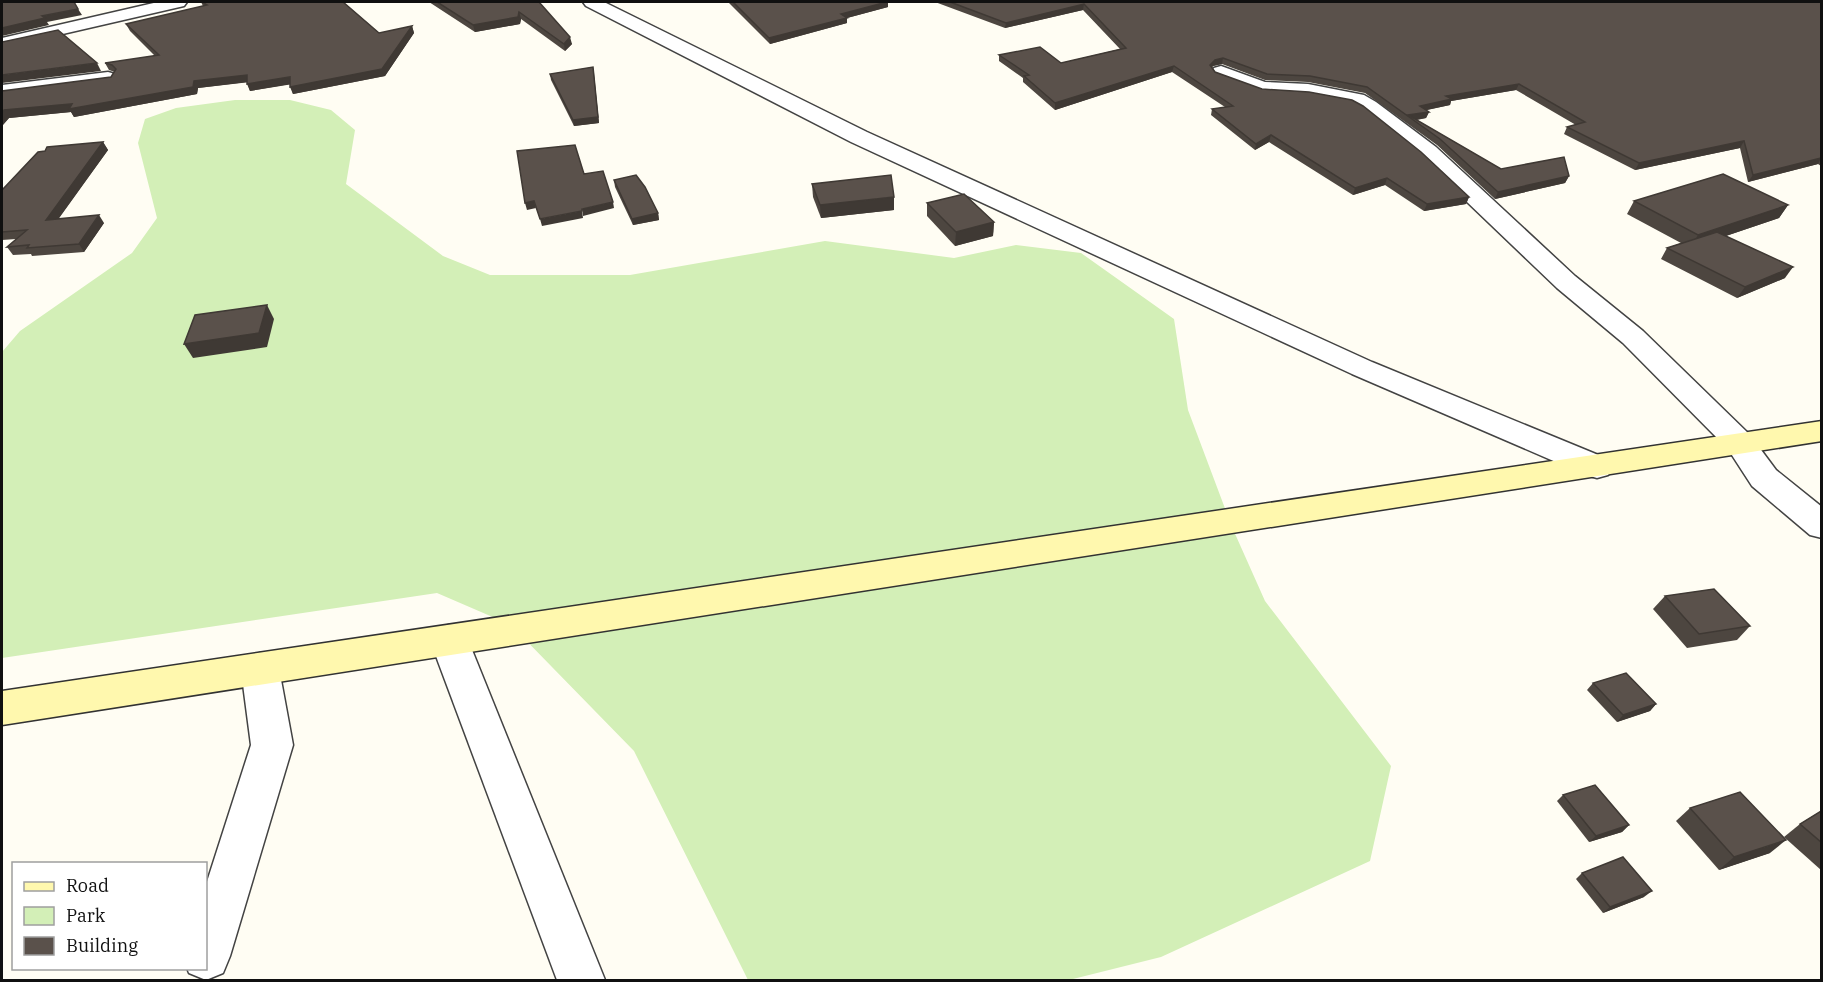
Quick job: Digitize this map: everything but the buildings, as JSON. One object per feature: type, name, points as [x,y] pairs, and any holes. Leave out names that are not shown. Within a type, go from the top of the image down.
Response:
[{"type":"main road","points":[[2,708],[1597,467],[1739,442],[1821,431]]},
{"type":"street","points":[[2,43],[178,2]]},
{"type":"street","points":[[592,2],[870,142],[1362,368],[1597,467]]},
{"type":"street","points":[[1221,72],[1261,87],[1308,90],[1351,98],[1369,106],[1428,152],[1566,282],[1633,337],[1739,442],[1764,478],[1821,526]]},
{"type":"street","points":[[2,92],[108,78]]},
{"type":"street","points":[[449,640],[581,981]]},
{"type":"street","points":[[207,953],[272,745],[260,669]]},
{"type":"green space","points":[[235,100],[290,100],[331,110],[355,130],[346,184],[443,256],[490,275],[630,275],[825,241],[954,258],[1016,245],[1081,253],[1174,319],[1188,410],[1232,527],[1265,601],[1391,766],[1370,861],[1161,957],[1069,980],[748,980],[634,751],[511,625],[437,593],[2,658],[2,352],[20,331],[132,253],[157,218],[138,143],[145,119],[176,108]]}]
